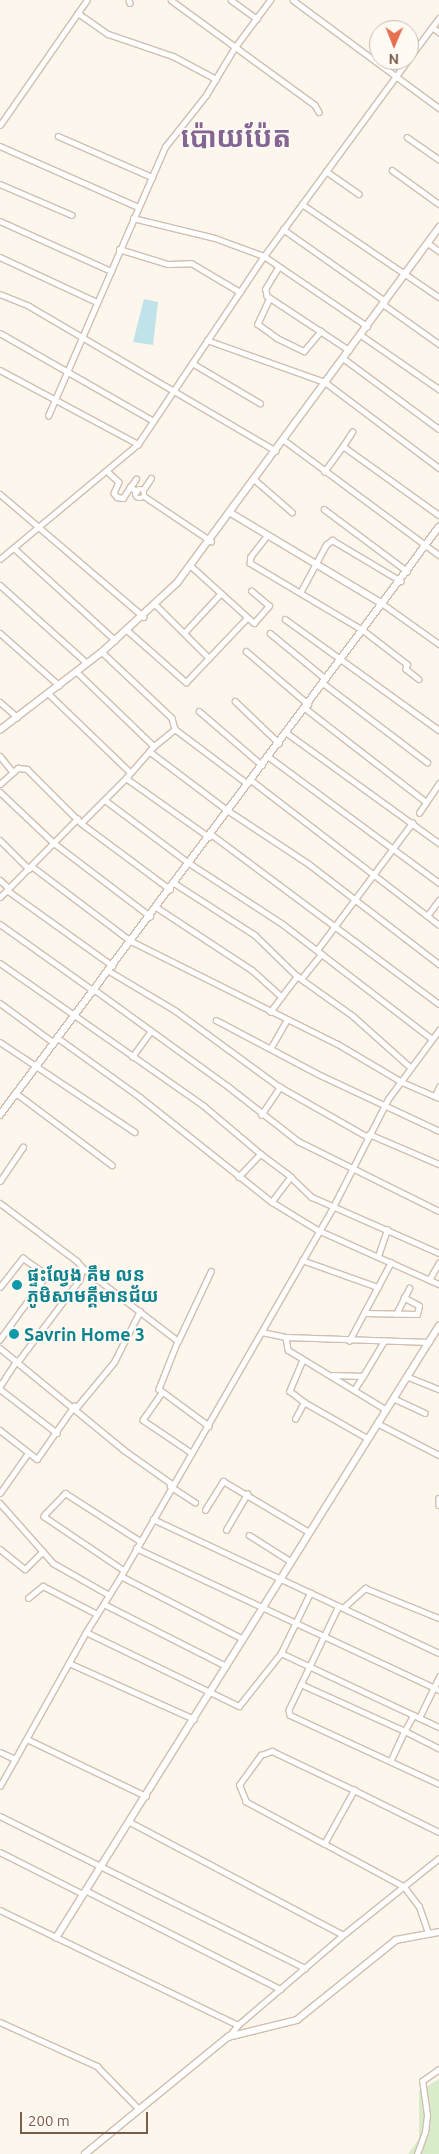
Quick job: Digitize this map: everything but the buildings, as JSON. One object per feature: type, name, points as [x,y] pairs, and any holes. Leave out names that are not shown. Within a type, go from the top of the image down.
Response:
[{"type":"street","points":[[0,125],[87,0]]},
{"type":"street","points":[[171,0],[315,104],[319,112]]},
{"type":"street","points":[[231,0],[256,19]]},
{"type":"street","points":[[48,416],[165,147],[216,79],[235,47],[270,0]]},
{"type":"street","points":[[294,0],[439,108]]},
{"type":"street","points":[[78,13],[108,34],[173,56],[216,79]]},
{"type":"street","points":[[419,44],[439,18]]},
{"type":"street","points":[[432,27],[439,32]]},
{"type":"street","points":[[0,559],[138,444],[152,420],[264,256],[400,70]]},
{"type":"street","points":[[58,136],[152,177]]},
{"type":"street","points":[[407,137],[439,159]]},
{"type":"street","points":[[0,146],[138,207]]},
{"type":"street","points":[[392,170],[439,204]]},
{"type":"street","points":[[326,171],[359,194]]},
{"type":"street","points":[[0,184],[72,215]]},
{"type":"street","points":[[302,204],[439,297]]},
{"type":"street","points":[[134,218],[215,238],[264,256],[367,326]]},
{"type":"street","points":[[0,221],[111,271]]},
{"type":"street","points":[[0,730],[60,686],[144,617],[191,566],[439,227]]},
{"type":"street","points":[[283,229],[439,344]]},
{"type":"street","points":[[428,243],[439,251]]},
{"type":"street","points":[[119,249],[168,264],[191,263],[240,292]]},
{"type":"street","points":[[0,258],[97,302]]},
{"type":"street","points":[[279,267],[266,290],[270,298],[349,350]]},
{"type":"street","points":[[0,294],[29,306],[276,451]]},
{"type":"street","points":[[270,298],[258,324],[277,338],[303,351],[320,331]]},
{"type":"street","points":[[0,333],[68,370],[152,420]]},
{"type":"street","points":[[361,335],[439,389]]},
{"type":"street","points":[[207,340],[325,382],[439,468]]},
{"type":"street","points":[[343,358],[439,429]]},
{"type":"street","points":[[192,363],[260,403]]},
{"type":"street","points":[[0,370],[138,444]]},
{"type":"street","points":[[324,472],[352,432]]},
{"type":"street","points":[[284,440],[324,472],[439,555]]},
{"type":"street","points":[[343,446],[439,515]]},
{"type":"street","points":[[107,471],[118,482],[114,493],[122,498],[136,479]]},
{"type":"street","points":[[144,496],[143,490],[151,478]]},
{"type":"street","points":[[255,480],[292,512]]},
{"type":"street","points":[[130,487],[137,491],[143,490]]},
{"type":"street","points":[[137,491],[138,497],[144,496],[211,541]]},
{"type":"street","points":[[0,494],[144,617]]},
{"type":"street","points":[[324,509],[408,571]]},
{"type":"street","points":[[231,513],[383,604],[439,644]]},
{"type":"street","points":[[0,1115],[401,581],[439,527]]},
{"type":"street","points":[[268,535],[251,556],[250,563],[363,630],[406,664],[406,669],[418,679]]},
{"type":"street","points":[[300,593],[326,545],[333,540],[401,581]]},
{"type":"street","points":[[14,548],[115,640]]},
{"type":"street","points":[[191,566],[254,623],[269,608],[252,591]]},
{"type":"street","points":[[0,585],[87,663]]},
{"type":"street","points":[[184,633],[221,593]]},
{"type":"street","points":[[156,605],[209,658]]},
{"type":"street","points":[[127,630],[184,681],[190,681],[247,618]]},
{"type":"street","points":[[285,619],[439,730]]},
{"type":"street","points":[[0,633],[60,686]]},
{"type":"street","points":[[270,633],[325,681],[427,762]]},
{"type":"street","points":[[246,651],[306,706],[426,802]]},
{"type":"street","points":[[102,652],[172,718],[175,729],[374,873],[439,925]]},
{"type":"street","points":[[77,672],[154,746]]},
{"type":"street","points":[[49,694],[130,772]]},
{"type":"street","points":[[235,701],[279,744]]},
{"type":"street","points":[[0,702],[17,717]]},
{"type":"street","points":[[199,711],[262,766]]},
{"type":"street","points":[[0,897],[54,843],[104,800],[154,746],[175,729]]},
{"type":"street","points":[[287,733],[439,843]]},
{"type":"street","points":[[149,751],[228,810],[308,864],[439,964]]},
{"type":"street","points":[[0,756],[13,772]]},
{"type":"street","points":[[269,757],[439,883]]},
{"type":"street","points":[[0,784],[20,767],[27,769],[79,821],[170,889]]},
{"type":"street","points":[[126,778],[336,925],[439,1004]]},
{"type":"street","points":[[419,812],[439,783]]},
{"type":"street","points":[[0,792],[54,843],[150,916]]},
{"type":"street","points":[[104,800],[189,863],[248,899],[432,1039]]},
{"type":"street","points":[[317,950],[412,824]]},
{"type":"street","points":[[0,840],[31,868],[131,941],[287,1020],[402,1082],[437,1097],[439,1087]]},
{"type":"street","points":[[0,880],[8,889],[111,968],[176,1011],[280,1087],[368,1135],[439,1164]]},
{"type":"street","points":[[174,883],[255,936],[299,977],[353,1016],[410,1067]]},
{"type":"street","points":[[427,916],[439,900]]},
{"type":"street","points":[[156,907],[252,970],[281,996]]},
{"type":"street","points":[[0,924],[229,1087],[261,1115],[298,1141],[350,1169],[439,1211]]},
{"type":"street","points":[[270,1012],[281,996],[321,954]]},
{"type":"street","points":[[0,963],[204,1106],[291,1177],[306,1192],[333,1207],[439,1253]]},
{"type":"street","points":[[0,1003],[140,1097],[272,1202],[318,1230],[439,1284]]},
{"type":"street","points":[[216,1020],[270,1049],[439,1131]]},
{"type":"street","points":[[270,1049],[287,1020]]},
{"type":"street","points":[[0,1786],[2,1779],[27,1739],[86,1632],[123,1573],[171,1485],[209,1426],[318,1230],[333,1207],[368,1135],[410,1067],[439,1030]]},
{"type":"street","points":[[132,1057],[151,1031]]},
{"type":"street","points":[[0,1042],[136,1132]]},
{"type":"street","points":[[261,1115],[280,1087]]},
{"type":"street","points":[[16,1093],[112,1165]]},
{"type":"street","points":[[0,1181],[23,1147]]},
{"type":"street","points":[[239,1177],[261,1154]]},
{"type":"street","points":[[272,1202],[291,1177]]},
{"type":"street","points":[[0,1203],[178,1341]]},
{"type":"street","points":[[378,1256],[387,1230]]},
{"type":"street","points":[[0,1287],[23,1258],[46,1275],[0,1340]]},
{"type":"street","points":[[302,1260],[378,1287]]},
{"type":"street","points":[[349,1341],[391,1262]]},
{"type":"street","points":[[429,1280],[439,1264]]},
{"type":"street","points":[[57,1433],[0,1387],[80,1280],[83,1268]]},
{"type":"street","points":[[209,1426],[162,1393],[158,1384],[211,1271]]},
{"type":"street","points":[[396,1314],[409,1288]]},
{"type":"street","points":[[364,1313],[396,1314],[419,1312],[418,1306],[404,1298]]},
{"type":"street","points":[[0,1438],[2,1431],[28,1454],[39,1458],[75,1407],[114,1362],[140,1311]]},
{"type":"street","points":[[56,1938],[130,1822],[385,1409],[439,1326]]},
{"type":"street","points":[[262,1332],[286,1337],[349,1341],[429,1342]]},
{"type":"street","points":[[286,1337],[288,1350],[385,1409]]},
{"type":"street","points":[[354,1390],[384,1341]]},
{"type":"street","points":[[0,1348],[75,1407],[124,1450],[194,1502]]},
{"type":"street","points":[[303,1360],[290,1386],[293,1396],[367,1438]]},
{"type":"street","points":[[332,1376],[363,1376]]},
{"type":"street","points":[[406,1376],[439,1389]]},
{"type":"street","points":[[162,1393],[143,1420],[192,1453]]},
{"type":"street","points":[[393,1398],[425,1412]]},
{"type":"street","points":[[295,1418],[304,1402]]},
{"type":"street","points":[[377,1423],[437,1454],[439,1447]]},
{"type":"street","points":[[0,1493],[28,1454]]},
{"type":"street","points":[[205,1510],[222,1482],[246,1494],[309,1532]]},
{"type":"street","points":[[140,1541],[65,1493],[44,1517],[123,1573],[243,1639]]},
{"type":"street","points":[[226,1530],[246,1494]]},
{"type":"street","points":[[439,1498],[439,1506]]},
{"type":"street","points":[[0,1503],[53,1563],[109,1595]]},
{"type":"street","points":[[153,1519],[278,1580],[439,1653]]},
{"type":"street","points":[[249,1535],[290,1561]]},
{"type":"street","points":[[136,1548],[436,1688]]},
{"type":"street","points":[[0,1549],[25,1569],[43,1552]]},
{"type":"street","points":[[28,1598],[43,1586],[97,1614]]},
{"type":"street","points":[[439,1618],[365,1588],[341,1607],[289,1710],[290,1715],[439,1784]]},
{"type":"street","points":[[86,1632],[240,1706],[281,1653],[310,1593]]},
{"type":"street","points":[[104,1604],[226,1666]]},
{"type":"street","points":[[281,1653],[439,1727]]},
{"type":"street","points":[[69,1663],[194,1719]]},
{"type":"street","points":[[419,1718],[436,1688],[439,1677]]},
{"type":"street","points":[[303,1685],[406,1731],[439,1748]]},
{"type":"street","points":[[391,1761],[414,1715]]},
{"type":"street","points":[[27,1739],[146,1796]]},
{"type":"street","points":[[428,1933],[420,1907],[404,1887],[246,1802],[238,1786],[261,1755],[272,1751],[439,1832]]},
{"type":"street","points":[[0,1752],[15,1759]]},
{"type":"street","points":[[324,1844],[354,1790]]},
{"type":"street","points":[[0,1816],[103,1865],[305,1968]]},
{"type":"street","points":[[130,1822],[343,1935]]},
{"type":"street","points":[[0,1852],[280,1989]]},
{"type":"street","points":[[85,2154],[228,2037],[238,2025],[343,1935],[439,1858]]},
{"type":"street","points":[[0,1910],[238,2025]]},
{"type":"street","points":[[228,2037],[296,2020],[396,1940],[439,1932]]},
{"type":"street","points":[[0,2022],[97,2066],[139,2109]]},
{"type":"street","points":[[417,2154],[425,2132],[427,2115],[422,2081],[439,2069]]},
{"type":"green space","points":[[439,2079],[439,2154],[408,2154],[419,2139],[419,2091]]},
{"type":"water","points":[[144,299],[158,302],[153,345],[133,342]]},
{"type":"place","name":"ផ្ទះល្វែង គឹម លន ភូមិសាមគ្គីមានជ័យ","points":[[17,1285]]},
{"type":"place","name":"Savrin Home 3","points":[[14,1334]]},
{"type":"district","name":"ប៉ោយប៉ែត","points":[[236,137]]}]
